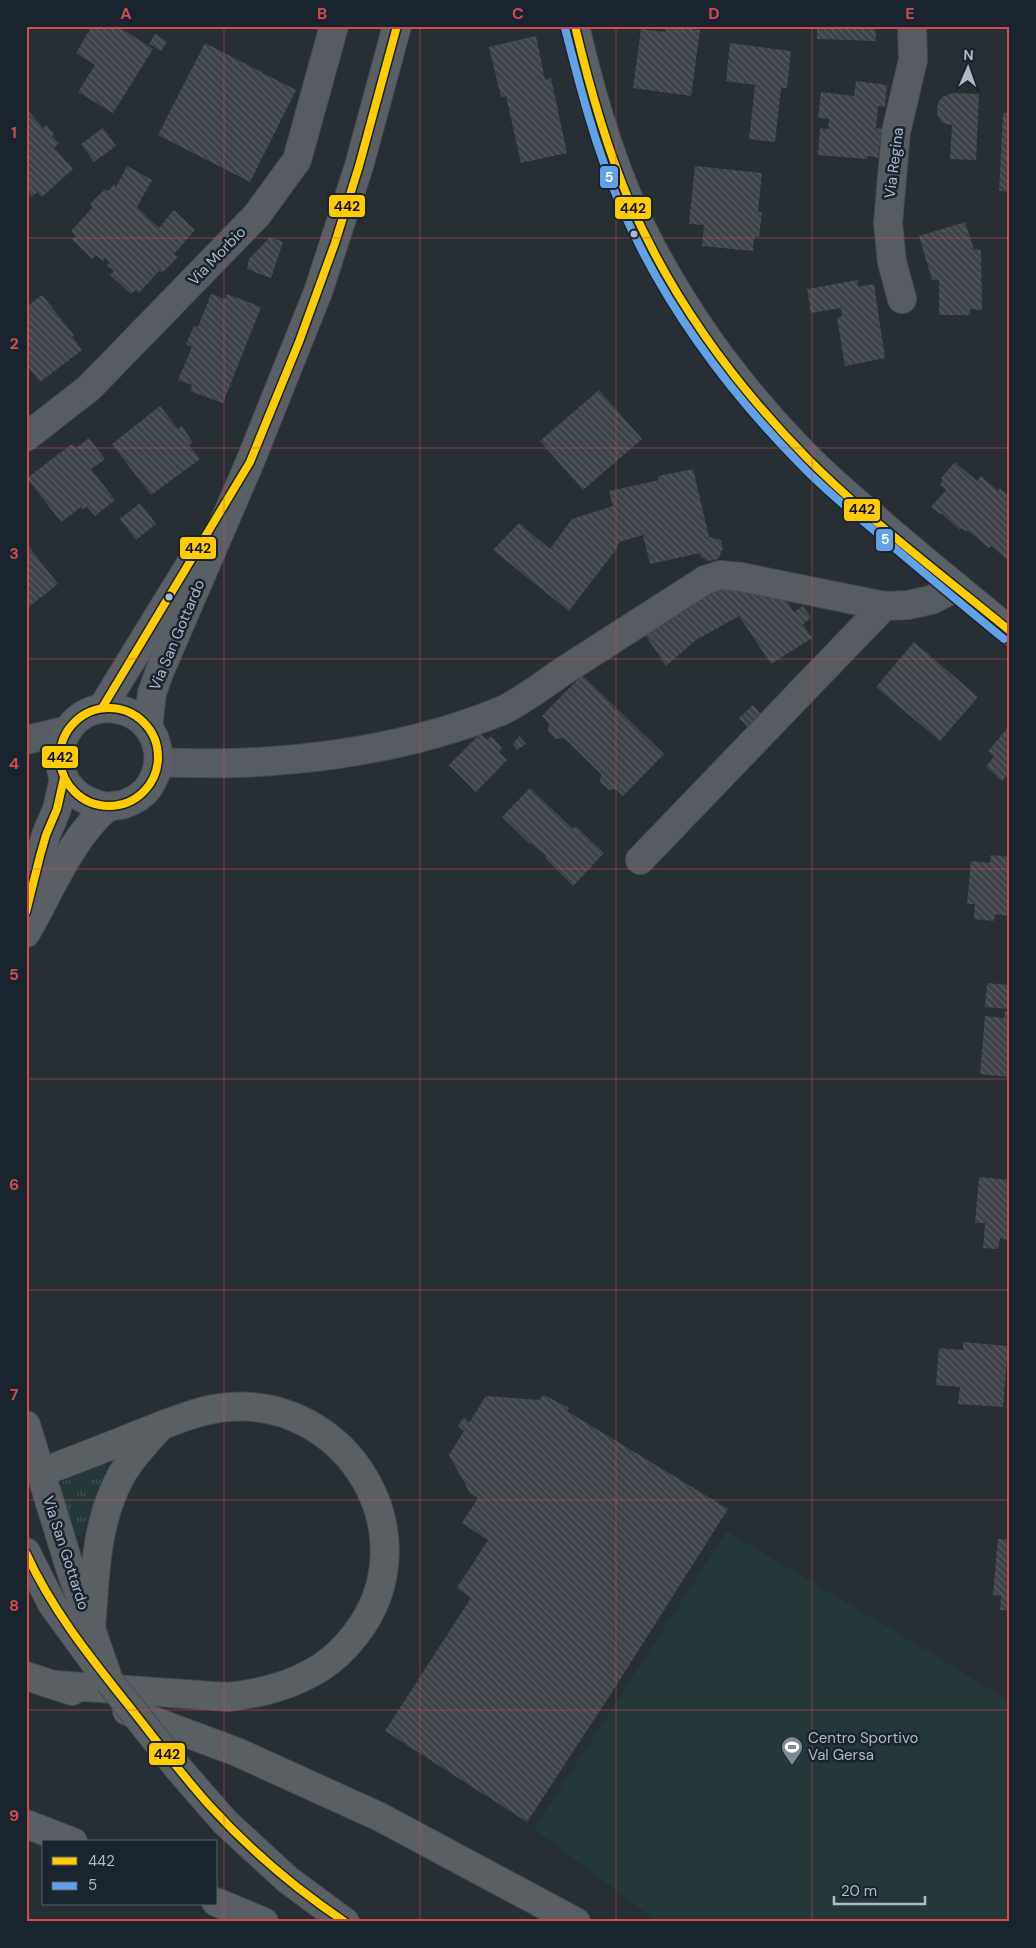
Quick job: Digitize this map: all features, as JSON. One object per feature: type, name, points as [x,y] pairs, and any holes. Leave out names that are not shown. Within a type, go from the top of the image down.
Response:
[{"type":"highway","points":[[31,1474],[185,1417],[220,1408],[249,1407],[272,1409],[312,1425],[329,1436],[343,1449],[368,1482],[382,1519],[384,1542],[380,1584],[373,1606],[364,1624],[336,1656],[321,1667],[280,1688],[228,1697],[55,1685]]},
{"type":"highway","points":[[91,1630],[99,1536],[107,1506],[123,1472],[140,1449],[162,1426]]},
{"type":"highway","points":[[26,1676],[246,1756],[380,1818],[576,1922]]},
{"type":"main road","name":"Via San Gottardo","points":[[148,727],[152,693],[159,673],[250,462],[299,342],[335,243],[360,166],[397,26]]},
{"type":"main road","points":[[575,26],[587,77],[611,151],[633,206],[653,250],[701,330],[728,368],[798,449],[829,479],[1010,631]]},
{"type":"main road","name":"Via San Gottardo","points":[[102,708],[250,462]]},
{"type":"main road","points":[[26,913],[46,835],[57,809],[62,771],[60,746],[74,722],[84,714],[102,708],[120,709],[135,716],[148,727],[158,750],[155,776],[148,789],[137,798],[124,804],[110,807],[82,800],[71,790],[62,771]]},
{"type":"main road","points":[[26,933],[74,848],[96,818],[110,807]]},
{"type":"main road","name":"Via San Gottardo","points":[[26,1425],[31,1474],[91,1630],[108,1681]]},
{"type":"main road","name":"Via San Gottardo","points":[[26,1552],[52,1604],[74,1637],[178,1768],[225,1822],[288,1880],[345,1922]]},
{"type":"main road","points":[[26,1824],[68,1840]]},
{"type":"main road","points":[[218,1903],[264,1922]]},
{"type":"street","name":"Via Morbio","points":[[26,437],[89,388],[257,215],[297,160],[334,26]]},
{"type":"street","name":"Via Regina","points":[[902,299],[892,262],[888,223],[896,132],[913,60],[912,26]]},
{"type":"street","points":[[158,762],[223,764],[330,755],[396,744],[462,724],[502,710],[705,580],[720,575],[741,577],[884,606],[931,600],[957,587]]},
{"type":"street","points":[[640,860],[884,606]]},
{"type":"street","points":[[26,740],[68,730]]},
{"type":"street","points":[[26,748],[62,771]]},
{"type":"green space","points":[[106,1465],[106,1470],[82,1536],[80,1537],[76,1535],[59,1489],[61,1482]]},
{"type":"green space","name":"Centro Sportivo Val Gersa","points":[[727,1531],[1010,1702],[1010,1922],[658,1922],[534,1829]]},
{"type":"building","points":[[92,26],[117,26],[153,49],[113,113],[78,92],[95,65],[76,53]]},
{"type":"building","points":[[666,26],[700,30],[691,96],[633,88],[641,29],[665,32]]},
{"type":"building","points":[[817,26],[875,26],[876,41],[817,39]]},
{"type":"building","points":[[155,34],[167,42],[161,51],[149,44]]},
{"type":"building","points":[[536,36],[545,80],[551,78],[567,153],[521,163],[506,96],[501,97],[489,47]]},
{"type":"building","points":[[205,43],[296,90],[250,182],[158,135]]},
{"type":"building","points":[[730,43],[791,51],[787,88],[781,88],[775,142],[749,139],[755,85],[726,81]]},
{"type":"building","points":[[856,81],[887,85],[885,107],[878,106],[876,128],[882,129],[878,158],[867,156],[867,159],[818,155],[820,128],[828,129],[829,119],[818,118],[821,92],[854,96]]},
{"type":"building","points":[[953,93],[979,94],[976,160],[950,159],[952,125],[942,123],[937,109],[942,97]]},
{"type":"building","points":[[26,108],[43,128],[47,125],[54,134],[52,136],[59,143],[54,148],[73,169],[42,197],[37,192],[32,197],[26,190]]},
{"type":"building","points":[[1003,113],[1010,113],[1010,192],[999,191]]},
{"type":"building","points":[[103,128],[116,146],[94,162],[81,144]]},
{"type":"building","points":[[127,166],[152,180],[137,207],[147,217],[159,228],[174,210],[195,230],[174,254],[178,257],[162,273],[160,270],[139,293],[135,290],[131,294],[110,275],[114,271],[107,265],[110,263],[105,258],[103,261],[96,255],[92,259],[72,239],[76,236],[71,231],[93,207],[90,204],[105,189],[108,191],[114,184],[116,187]]},
{"type":"building","points":[[695,166],[762,173],[758,212],[762,212],[759,237],[754,237],[753,251],[702,246],[704,225],[689,224]]},
{"type":"building","points":[[965,222],[974,249],[981,250],[982,310],[970,309],[970,315],[939,315],[939,280],[932,280],[919,236]]},
{"type":"building","points":[[270,237],[283,242],[271,278],[247,269],[249,259]]},
{"type":"building","points":[[858,280],[858,287],[874,284],[885,358],[845,366],[837,318],[842,316],[841,308],[811,313],[807,289]]},
{"type":"building","points":[[211,294],[225,299],[227,294],[261,307],[223,403],[190,391],[192,385],[178,380],[192,347],[186,344],[194,326],[198,327]]},
{"type":"building","points":[[42,295],[74,335],[72,336],[82,350],[40,382],[26,364],[26,307]]},
{"type":"building","points":[[599,390],[642,439],[583,490],[540,441]]},
{"type":"building","points":[[160,406],[178,429],[182,426],[193,443],[189,445],[200,459],[151,495],[112,444]]},
{"type":"building","points":[[89,438],[105,459],[91,469],[115,500],[95,516],[87,506],[83,510],[81,507],[61,522],[27,478],[72,444],[76,448]]},
{"type":"building","points":[[955,462],[977,481],[981,476],[998,491],[1000,488],[1010,498],[1010,562],[967,530],[961,528],[960,530],[941,513],[931,507],[946,490],[940,484],[943,480],[941,478]]},
{"type":"building","points":[[693,469],[709,537],[721,540],[723,549],[718,559],[708,561],[701,557],[700,553],[650,564],[643,535],[619,542],[617,548],[569,611],[493,550],[519,523],[550,549],[572,519],[613,506],[609,491],[659,480],[658,476]]},
{"type":"building","points":[[140,503],[156,524],[136,540],[120,519]]},
{"type":"building","points":[[26,543],[58,584],[26,609]]},
{"type":"building","points":[[714,583],[782,594],[794,612],[803,606],[811,618],[803,624],[812,638],[771,664],[739,616],[696,640],[666,666],[642,630]]},
{"type":"building","points":[[914,642],[978,697],[940,741],[876,687]]},
{"type":"building","points":[[582,675],[664,754],[623,796],[616,789],[609,790],[600,782],[601,774],[564,738],[555,739],[548,731],[549,723],[542,716]]},
{"type":"building","points":[[753,705],[762,715],[749,728],[739,718]]},
{"type":"building","points":[[1010,725],[1010,780],[1006,776],[1002,781],[986,767],[994,756],[988,751]]},
{"type":"building","points":[[480,734],[487,740],[491,736],[502,748],[499,752],[507,760],[476,792],[449,765]]},
{"type":"building","points":[[519,736],[526,744],[517,750],[513,744]]},
{"type":"building","points":[[530,788],[573,829],[576,826],[604,853],[573,886],[545,858],[546,856],[530,844],[502,817]]},
{"type":"building","points":[[991,855],[1010,857],[1010,916],[995,914],[994,921],[974,919],[975,904],[967,904],[971,861],[990,863]]},
{"type":"building","points":[[987,983],[1010,985],[1010,1009],[985,1007]]},
{"type":"building","points":[[1005,1011],[1010,1012],[1009,1077],[980,1074],[985,1016],[1004,1018]]},
{"type":"building","points":[[979,1177],[1010,1180],[1010,1240],[1000,1239],[998,1249],[983,1248],[985,1223],[975,1223]]},
{"type":"building","points":[[963,1342],[1008,1346],[1003,1407],[958,1404],[960,1387],[936,1385],[939,1348],[963,1350]]},
{"type":"building","points":[[544,1395],[569,1408],[567,1411],[728,1509],[527,1822],[385,1731],[471,1598],[457,1588],[488,1540],[462,1523],[478,1498],[470,1493],[449,1455],[464,1431],[458,1426],[464,1417],[469,1423],[486,1396],[539,1400]]},
{"type":"building","points":[[998,1539],[1010,1540],[1010,1611],[1000,1610],[1001,1596],[993,1595]]},
{"type":"transit line","name":"442","points":[[102,708],[250,462],[299,342],[335,243],[359,166],[397,26]]},
{"type":"transit line","name":"442","points":[[575,26],[598,114],[628,198],[663,270],[706,337],[755,400],[808,459],[881,526],[1010,631]]},
{"type":"transit line","name":"5","points":[[565,28],[582,94],[610,181],[655,274],[698,342],[747,406],[809,473],[852,512],[1004,639]]},
{"type":"transit line","name":"442","points":[[109,708],[128,711],[144,722],[155,738],[158,757],[155,776],[144,792],[128,803],[109,806],[90,803],[74,792],[63,776],[60,757],[63,738],[74,722],[90,711],[109,708]]},
{"type":"transit line","name":"442","points":[[26,912],[40,856],[46,835],[57,809],[64,778]]},
{"type":"transit line","name":"442","points":[[26,1553],[60,1614],[100,1669],[199,1794],[241,1838],[274,1868],[345,1922]]},
{"type":"place","name":"Centro Sportivo Val Gersa","points":[[792,1766]]}]
